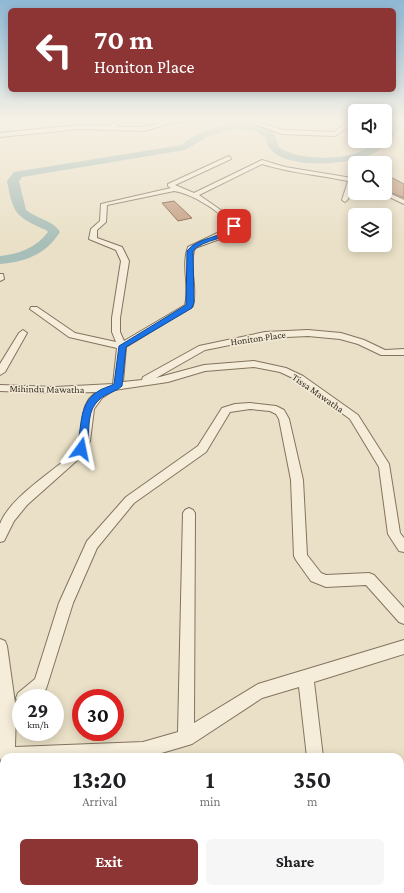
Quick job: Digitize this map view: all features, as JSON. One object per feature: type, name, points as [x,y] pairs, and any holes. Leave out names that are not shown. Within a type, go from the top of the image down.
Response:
[{"type":"street","points":[[34,309],[72,335],[122,346],[189,306],[191,296],[190,251],[195,244],[225,234],[234,228],[231,221],[194,195],[170,185],[223,161]]},
{"type":"street","points":[[194,195],[262,162],[284,168],[348,180]]},
{"type":"street","points":[[118,386],[122,346],[116,332],[116,318],[125,261],[119,249],[92,239],[94,229],[103,222],[104,204],[174,189],[182,190]]},
{"type":"street","points":[[345,200],[348,193]]},
{"type":"street","points":[[392,197],[404,202]]},
{"type":"street","points":[[0,372],[24,333]]},
{"type":"street","name":"Honiton Place","points":[[0,537],[10,518],[26,496],[69,463],[81,449],[84,439],[86,412],[95,398],[118,386],[146,379],[202,348],[265,335],[308,333],[341,336],[361,342],[384,353],[404,352]]},
{"type":"street","name":"Tissa Mawatha","points":[[118,386],[168,379],[204,368],[254,364],[283,370],[300,378],[354,417],[385,467],[394,534],[404,547]]},
{"type":"street","name":"Mihindu Mawatha","points":[[0,388],[55,390],[97,389],[118,386]]},
{"type":"street","points":[[35,689],[41,684],[66,603],[92,545],[130,500],[202,449],[217,422],[226,410],[235,407],[250,406],[272,408],[280,412],[284,419],[297,480],[301,556],[309,570],[316,577],[326,581],[369,579],[404,618]]},
{"type":"street","points":[[186,738],[189,513]]},
{"type":"street","points":[[0,646],[8,710],[6,737],[8,753]]},
{"type":"street","points":[[85,753],[143,750],[186,738],[258,692],[404,648]]},
{"type":"street","points":[[306,678],[315,753]]},
{"type":"street","points":[[8,710],[12,707]]},
{"type":"building","points":[[392,178],[404,184],[404,198],[392,193]]},
{"type":"building","points":[[174,201],[192,218],[178,221],[162,203]]},
{"type":"waterway","points":[[0,260],[15,258],[30,253],[44,244],[54,232],[51,227],[26,216],[22,212],[17,201],[13,181],[18,174],[104,161]]},
{"type":"route","points":[[81,449],[84,439],[86,412],[91,403],[99,394],[118,386],[122,346],[189,306],[191,302],[189,257],[192,247],[195,244],[225,234],[234,228],[234,226]]}]
